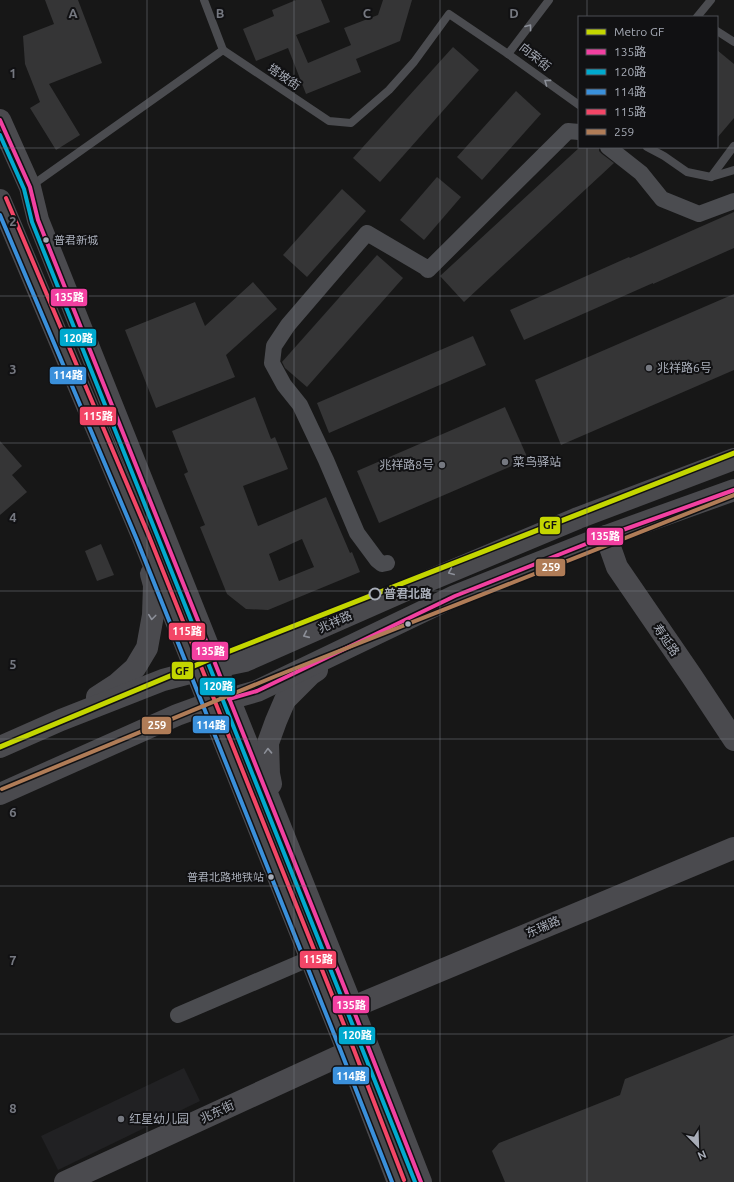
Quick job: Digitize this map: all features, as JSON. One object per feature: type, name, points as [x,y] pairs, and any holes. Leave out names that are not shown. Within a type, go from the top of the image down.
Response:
[{"type":"main road","points":[[0,120],[30,187],[38,220],[219,701],[311,958],[398,1182]]},
{"type":"main road","points":[[0,200],[143,538],[207,669]]},
{"type":"main road","name":"兆祥路","points":[[0,747],[61,720],[164,680],[245,661],[404,591],[571,521],[734,459]]},
{"type":"main road","points":[[0,794],[177,715],[219,701],[257,691],[455,596],[606,536],[734,490]]},
{"type":"main road","name":"寿延路","points":[[606,536],[617,567],[734,740]]},
{"type":"main road","points":[[61,720],[118,684],[134,668],[147,648],[153,615],[154,585],[143,538]]},
{"type":"main road","points":[[277,818],[269,774],[268,743],[285,700],[311,674],[351,646]]},
{"type":"main road","points":[[219,701],[277,818],[421,1182]]},
{"type":"main road","name":"东瑞路","points":[[353,1007],[734,848]]},
{"type":"main road","name":"兆东街","points":[[65,1182],[348,1052]]},
{"type":"street","points":[[388,563],[382,564],[377,560],[357,533],[326,460],[300,405],[284,385],[272,363],[274,346],[288,325],[367,233],[425,266],[428,270],[568,131],[578,132]]},
{"type":"street","points":[[609,148],[641,173],[662,199],[699,214],[734,201]]},
{"type":"street","points":[[178,1015],[311,958]]},
{"type":"lane","points":[[30,187],[223,50],[204,0]]},
{"type":"lane","name":"向荣街","points":[[549,0],[508,54],[578,104]]},
{"type":"lane","points":[[698,16],[711,0]]},
{"type":"lane","name":"塔坡街","points":[[223,50],[329,121],[351,123],[389,90],[414,62],[449,14],[508,54]]},
{"type":"lane","points":[[718,32],[734,42]]},
{"type":"lane","points":[[711,177],[734,146]]},
{"type":"lane","points":[[649,148],[664,156],[687,172],[711,177],[734,170]]},
{"type":"shaded area","name":"红星幼儿园","points":[[184,1068],[200,1101],[58,1170],[41,1136]]},
{"type":"building","points":[[45,0],[78,0],[102,63],[49,84],[80,135],[56,150],[30,108],[40,102],[25,64],[23,36],[54,24]]},
{"type":"building","points":[[296,0],[321,0],[330,22],[296,35],[308,63],[351,45],[344,28],[378,15],[383,0],[412,0],[400,41],[356,59],[361,72],[306,94],[288,48],[256,61],[243,29],[274,16],[272,10]]},
{"type":"building","points":[[453,47],[479,70],[380,182],[353,158]]},
{"type":"building","points":[[718,51],[734,64],[734,118],[718,137]]},
{"type":"building","points":[[516,91],[541,114],[482,180],[457,157]]},
{"type":"building","points":[[579,148],[599,148],[599,151],[602,154],[614,163],[464,302],[440,276]]},
{"type":"building","points":[[437,177],[461,197],[424,240],[400,220]]},
{"type":"building","points":[[342,189],[366,211],[307,277],[283,255]]},
{"type":"building","points":[[734,212],[734,248],[524,340],[510,310]]},
{"type":"building","points":[[377,255],[403,278],[307,387],[285,368],[282,362]]},
{"type":"building","points":[[253,282],[277,309],[226,355],[235,377],[156,408],[125,330],[195,302],[205,326]]},
{"type":"building","name":"兆祥路6号","points":[[734,294],[734,370],[561,445],[535,380]]},
{"type":"building","points":[[473,336],[486,365],[329,433],[317,403]]},
{"type":"building","points":[[255,397],[271,439],[275,437],[288,469],[243,486],[258,526],[326,497],[350,553],[352,552],[360,572],[268,610],[246,609],[227,594],[200,527],[205,525],[184,474],[188,472],[172,431]],"holes":[[[302,539],[314,567],[279,581],[269,554]]]},
{"type":"building","name":"兆祥路8号","points":[[505,407],[528,459],[379,523],[357,471]]},
{"type":"building","points":[[0,441],[22,466],[12,475],[27,492],[0,515]]},
{"type":"building","points":[[101,544],[114,575],[97,581],[85,551]]},
{"type":"building","points":[[734,1035],[734,1182],[505,1182],[492,1151],[499,1143],[620,1095],[625,1079]]},
{"type":"metro line","name":"GF","points":[[0,747],[225,653],[734,453]]},
{"type":"transit line","name":"135路","points":[[0,120],[30,187],[38,220],[421,1182]]},
{"type":"transit line","name":"120路","points":[[0,135],[24,189],[32,222],[415,1182]]},
{"type":"transit line","name":"115路","points":[[6,198],[149,536],[354,1050],[404,1180]]},
{"type":"transit line","name":"114路","points":[[0,215],[137,540],[392,1182]]},
{"type":"transit line","name":"135路","points":[[229,699],[257,691],[455,596],[606,536],[734,490]]},
{"type":"transit line","name":"259","points":[[2,789],[276,676],[734,495]]},
{"type":"place","name":"普君新城","points":[[46,240]]},
{"type":"place","name":"兆祥路6号","points":[[649,368]]},
{"type":"place","name":"菜鸟驿站","points":[[505,462]]},
{"type":"place","name":"兆祥路8号","points":[[442,465]]},
{"type":"place","name":"普君北路","points":[[375,594]]},
{"type":"place","name":"普君北路地铁站","points":[[271,877]]},
{"type":"place","name":"红星幼儿园","points":[[121,1119]]}]
